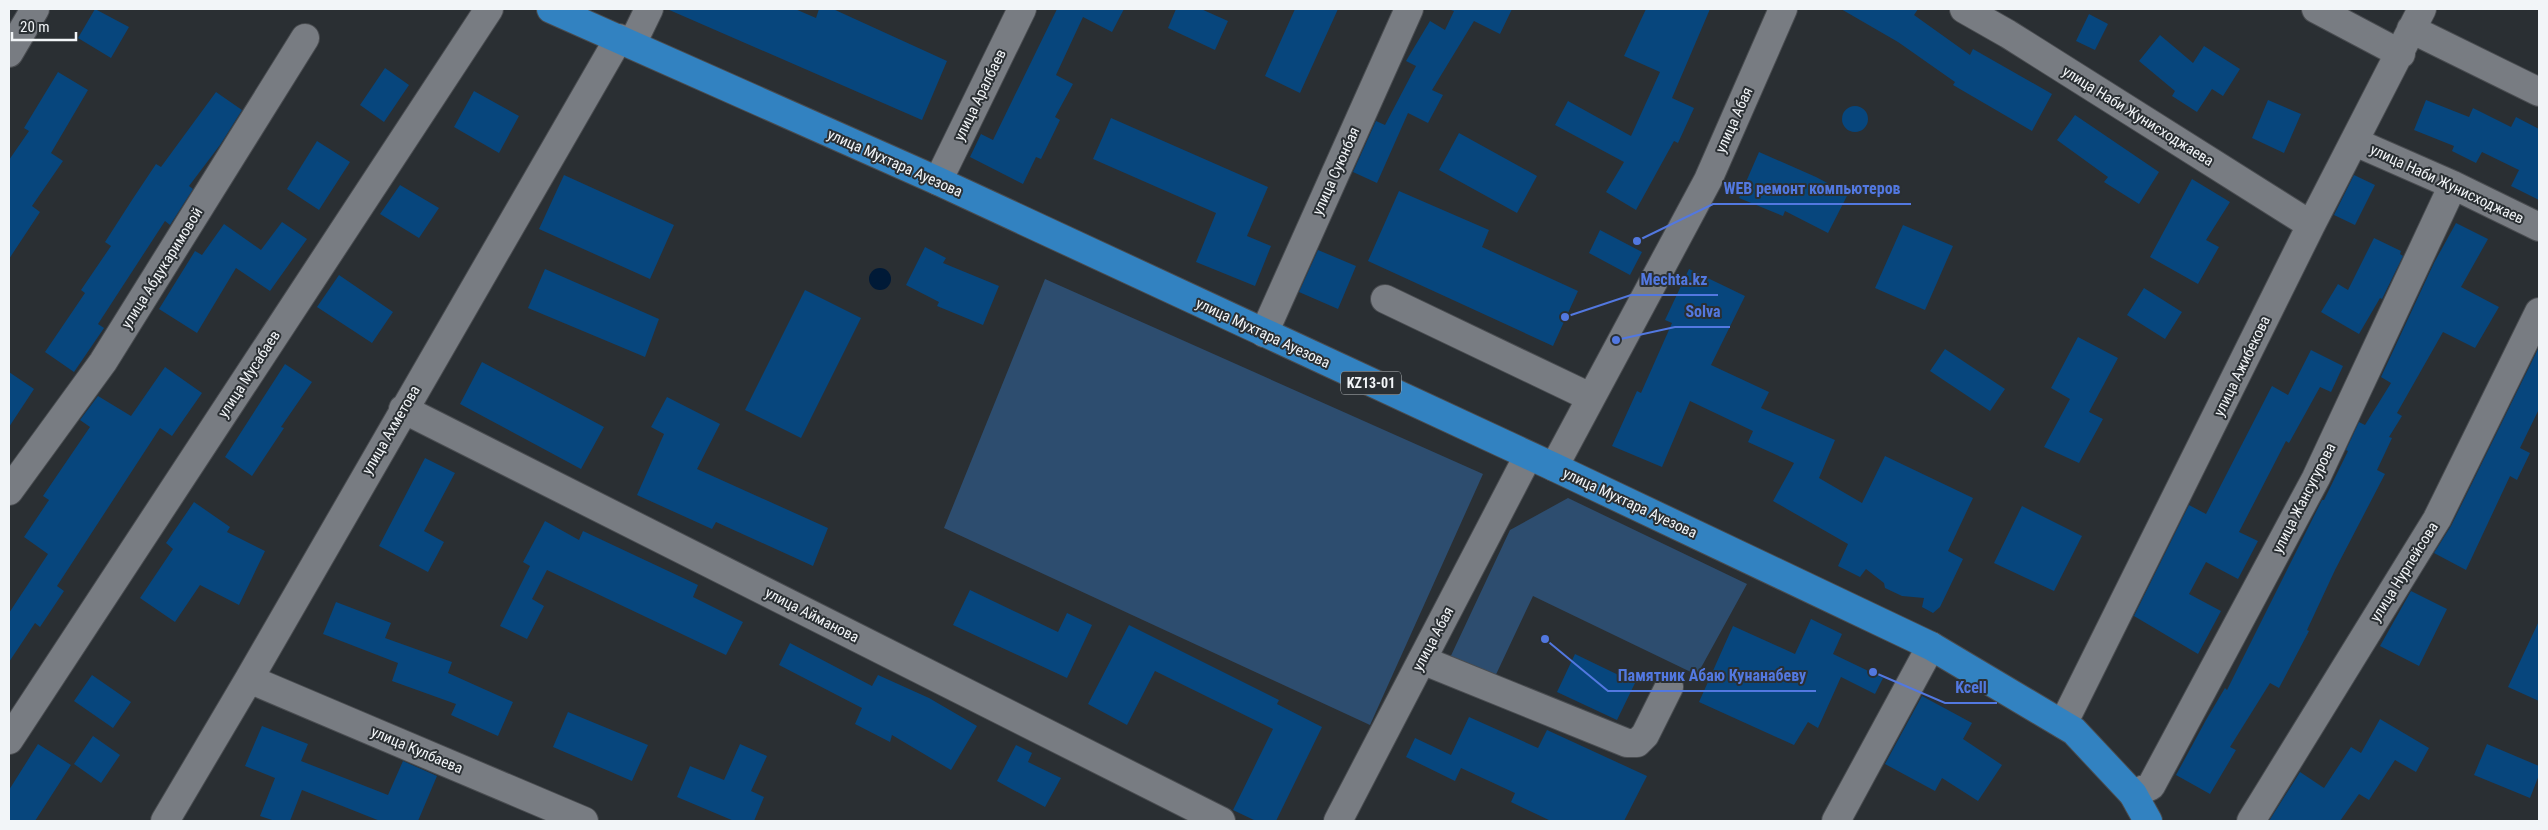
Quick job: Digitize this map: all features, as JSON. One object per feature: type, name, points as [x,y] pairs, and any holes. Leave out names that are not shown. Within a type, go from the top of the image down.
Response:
[{"type":"main road","name":"улица Мухтара Ауезова","points":[[551,9],[938,181],[1554,467],[1931,646],[2074,731],[2133,794],[2148,821]]},
{"type":"street","points":[[9,53],[35,9]]},
{"type":"street","name":"улица Мусабаев","points":[[9,740],[489,9]]},
{"type":"street","name":"улица Ахметова","points":[[165,821],[249,679],[403,408],[625,41],[649,9]]},
{"type":"street","name":"улица Аралбаев","points":[[938,181],[1022,9]]},
{"type":"street","name":"улица Суюнбая","points":[[1264,333],[1409,9]]},
{"type":"street","name":"улица Абая","points":[[1554,467],[1708,180],[1783,9]]},
{"type":"street","name":"улица Наби Жунисходжаева","points":[[1964,9],[2008,34],[2311,225]]},
{"type":"street","points":[[2316,9],[2401,54]]},
{"type":"street","points":[[2416,19],[2539,92]]},
{"type":"street","name":"улица Ажибекова","points":[[2063,724],[2311,225],[2401,54],[2416,19]]},
{"type":"street","name":"улица Абдукаримовой","points":[[9,491],[103,362],[304,38]]},
{"type":"street","name":"улица Наби Жунисходжаев","points":[[2355,142],[2453,185],[2539,227]]},
{"type":"street","name":"улица Жансугурова","points":[[2133,794],[2151,786],[2316,478],[2453,185]]},
{"type":"street","points":[[1385,299],[1590,397]]},
{"type":"street","name":"улица Нурпейсова","points":[[2251,821],[2437,519],[2539,312]]},
{"type":"street","name":"улица Айманова","points":[[403,408],[1222,821]]},
{"type":"street","name":"улица Абая","points":[[1338,821],[1528,456]]},
{"type":"street","points":[[1836,821],[1931,646]]},
{"type":"street","points":[[1422,660],[1627,743],[1637,743],[1646,735],[1669,687]]},
{"type":"street","name":"улица Кулбаева","points":[[249,679],[584,821]]},
{"type":"shaded area","points":[[876,268],[884,268],[891,275],[891,283],[884,290],[876,290],[869,283],[869,275]]},
{"type":"shaded area","points":[[1045,279],[1483,474],[1370,725],[944,528]]},
{"type":"shaded area","points":[[1568,498],[1747,584],[1697,675],[1533,596],[1492,683],[1448,662],[1510,530]]},
{"type":"building","points":[[95,9],[129,27],[111,58],[78,38]]},
{"type":"building","points":[[667,9],[795,9],[816,18],[819,9],[833,9],[947,61],[922,120]]},
{"type":"building","points":[[1057,9],[1124,9],[1112,32],[1083,17],[1056,75],[1073,84],[1055,117],[1060,120],[1041,159],[1036,157],[1023,184],[970,157],[981,134],[993,140]]},
{"type":"building","points":[[1176,9],[1201,9],[1228,21],[1215,50],[1168,28]]},
{"type":"building","points":[[1295,9],[1338,9],[1300,93],[1265,76]]},
{"type":"building","points":[[1448,9],[1512,9],[1500,34],[1474,21],[1432,90],[1443,95],[1428,123],[1408,113],[1377,183],[1353,172],[1376,121],[1385,125],[1416,66],[1406,61],[1430,21],[1445,30],[1454,11]]},
{"type":"building","points":[[1646,9],[1710,9],[1672,98],[1694,108],[1678,143],[1674,141],[1636,210],[1606,192],[1624,162],[1555,125],[1568,101],[1631,136],[1660,72],[1624,56]]},
{"type":"building","points":[[1841,9],[1918,9],[1914,15],[1970,55],[1973,49],[2052,94],[2032,131],[1953,85],[1955,82],[1898,42]]},
{"type":"building","points":[[2089,14],[2108,24],[2095,50],[2076,41]]},
{"type":"building","points":[[2160,35],[2193,63],[2204,46],[2240,69],[2223,96],[2212,89],[2197,112],[2172,96],[2175,91],[2139,61]]},
{"type":"building","points":[[385,68],[409,85],[384,122],[360,105]]},
{"type":"building","points":[[58,72],[88,90],[51,153],[63,161],[32,206],[40,212],[9,259],[9,160],[29,131],[24,128]]},
{"type":"building","points":[[474,91],[519,116],[499,153],[454,127]]},
{"type":"building","points":[[216,92],[242,110],[220,145],[189,186],[193,189],[170,225],[165,221],[98,324],[104,328],[74,372],[45,352],[85,293],[81,290],[111,246],[105,242],[132,200],[156,164],[161,167]]},
{"type":"building","points":[[2268,100],[2301,114],[2284,153],[2252,138]]},
{"type":"building","points":[[2426,100],[2469,117],[2473,108],[2511,127],[2516,117],[2539,129],[2539,200],[2511,186],[2519,170],[2482,152],[2476,163],[2452,151],[2454,146],[2414,130]]},
{"type":"building","points":[[1855,106],[1864,110],[1868,119],[1864,128],[1855,132],[1846,128],[1842,119],[1846,110]]},
{"type":"building","points":[[2075,115],[2159,172],[2139,204],[2104,182],[2108,177],[2057,140]]},
{"type":"building","points":[[1111,118],[1268,187],[1247,236],[1271,246],[1255,286],[1196,262],[1216,213],[1093,159]]},
{"type":"building","points":[[1459,133],[1537,176],[1517,213],[1439,170]]},
{"type":"building","points":[[317,141],[350,162],[319,210],[287,189]]},
{"type":"building","points":[[1759,152],[1816,177],[1848,194],[1828,233],[1785,211],[1783,216],[1739,198]]},
{"type":"building","points":[[564,175],[674,225],[650,279],[539,229]]},
{"type":"building","points":[[2354,175],[2375,185],[2355,225],[2334,215]]},
{"type":"building","points":[[2192,179],[2230,202],[2206,240],[2219,247],[2198,284],[2150,257]]},
{"type":"building","points":[[400,185],[439,208],[419,238],[380,214]]},
{"type":"building","points":[[1399,191],[1489,230],[1482,247],[1578,291],[1553,346],[1368,261]]},
{"type":"building","points":[[282,222],[307,239],[270,291],[236,268],[197,333],[159,309],[195,251],[202,255],[224,224],[261,250]]},
{"type":"building","points":[[2456,223],[2488,239],[2461,287],[2499,307],[2475,348],[2443,332],[2397,413],[2402,416],[2389,437],[2392,438],[2377,470],[2385,474],[2335,570],[2307,630],[2309,631],[2279,688],[2270,683],[2230,747],[2236,750],[2210,794],[2176,775],[2225,688],[2227,690],[2322,500],[2324,500],[2348,451],[2346,450],[2359,422],[2365,425],[2391,383],[2381,377],[2434,263]]},
{"type":"building","points":[[1903,225],[1953,246],[1925,310],[1875,288]]},
{"type":"building","points":[[1600,230],[1642,252],[1630,275],[1589,253]]},
{"type":"building","points":[[2374,238],[2401,251],[2400,254],[2403,256],[2382,299],[2380,298],[2359,334],[2321,312],[2338,284],[2348,290]]},
{"type":"building","points":[[925,247],[946,258],[943,263],[999,286],[983,325],[937,306],[939,302],[906,285]]},
{"type":"building","points":[[1318,250],[1356,266],[1338,309],[1299,292]]},
{"type":"building","points":[[545,269],[659,319],[645,357],[528,308]]},
{"type":"building","points":[[1689,269],[1745,296],[1711,365],[1769,392],[1761,408],[1835,440],[1819,478],[1862,503],[1885,456],[1973,498],[1948,551],[1963,559],[1940,607],[1933,613],[1922,607],[1924,598],[1902,596],[1885,588],[1884,583],[1866,569],[1860,577],[1838,566],[1848,544],[1773,501],[1794,463],[1748,442],[1753,431],[1690,401],[1662,467],[1612,446],[1637,391],[1641,393],[1672,323],[1665,320]]},
{"type":"building","points":[[339,275],[393,312],[372,343],[317,307]]},
{"type":"building","points":[[2144,288],[2182,312],[2165,339],[2127,315]]},
{"type":"building","points":[[805,290],[861,318],[801,438],[745,410]]},
{"type":"building","points":[[2078,337],[2118,358],[2089,412],[2103,419],[2079,463],[2044,447],[2070,399],[2051,388]]},
{"type":"building","points":[[2539,347],[2539,409],[2520,448],[2530,453],[2517,480],[2510,476],[2466,570],[2434,553],[2451,526]]},
{"type":"building","points":[[1945,349],[2005,389],[1990,411],[1930,371]]},
{"type":"building","points":[[2311,350],[2343,366],[2331,392],[2320,387],[2289,443],[2286,441],[2239,532],[2258,541],[2238,579],[2206,562],[2189,594],[2221,611],[2198,654],[2134,616],[2189,505],[2206,514],[2272,386],[2288,395]]},
{"type":"building","points":[[482,362],[604,427],[581,469],[460,404]]},
{"type":"building","points":[[285,364],[312,382],[281,427],[284,428],[252,476],[225,457]]},
{"type":"building","points":[[165,367],[202,393],[172,436],[160,428],[57,586],[64,591],[40,627],[35,623],[9,662],[9,613],[48,554],[24,537],[49,500],[43,496],[90,427],[80,420],[98,396],[131,416]]},
{"type":"building","points":[[9,372],[34,389],[9,427]]},
{"type":"building","points":[[667,397],[720,424],[697,469],[828,528],[813,566],[716,522],[712,529],[637,495],[664,434],[651,427]]},
{"type":"building","points":[[425,458],[455,473],[424,531],[444,542],[428,572],[379,546]]},
{"type":"building","points":[[194,502],[230,527],[227,532],[265,551],[239,605],[200,585],[175,622],[140,598],[173,549],[166,543]]},
{"type":"building","points":[[2022,506],[2082,536],[2054,591],[1994,563]]},
{"type":"building","points":[[545,521],[579,540],[583,531],[698,585],[693,597],[743,622],[726,655],[547,570],[532,599],[544,606],[527,639],[500,626],[530,566],[523,562]]},
{"type":"building","points":[[970,590],[1058,632],[1067,613],[1092,625],[1067,678],[953,625]]},
{"type":"building","points":[[2411,591],[2447,609],[2419,666],[2380,646]]},
{"type":"building","points":[[336,602],[391,623],[385,638],[452,662],[448,673],[513,702],[498,736],[451,715],[456,704],[392,681],[398,663],[323,634]]},
{"type":"building","points":[[1811,619],[1842,634],[1833,654],[1883,678],[1875,694],[1841,677],[1818,728],[1808,722],[1794,745],[1699,702],[1733,626],[1795,654]]},
{"type":"building","points":[[2539,621],[2539,701],[2508,687]]},
{"type":"building","points":[[1129,625],[1279,700],[1277,704],[1322,727],[1276,821],[1256,821],[1233,810],[1273,729],[1155,671],[1127,725],[1088,704]]},
{"type":"building","points":[[790,643],[872,686],[878,675],[929,698],[977,726],[951,770],[892,735],[890,742],[855,724],[862,708],[779,665]]},
{"type":"building","points":[[1575,654],[1635,683],[1617,720],[1557,692]]},
{"type":"building","points":[[92,675],[131,702],[113,728],[74,701]]},
{"type":"building","points":[[1922,696],[1972,723],[1963,739],[2002,765],[1978,801],[1942,778],[1935,791],[1885,764]]},
{"type":"building","points":[[568,712],[648,745],[632,781],[553,747]]},
{"type":"building","points":[[1469,717],[1538,748],[1547,730],[1647,776],[1624,821],[1551,821],[1511,802],[1515,793],[1461,768],[1455,781],[1406,757],[1415,738],[1451,755]]},
{"type":"building","points":[[2380,719],[2429,748],[2416,772],[2395,760],[2369,800],[2359,794],[2340,821],[2269,821],[2300,772],[2324,788],[2351,747],[2361,753]]},
{"type":"building","points":[[262,726],[308,744],[301,761],[388,795],[403,761],[437,776],[418,821],[380,821],[302,790],[290,821],[275,821],[260,816],[275,778],[245,766]]},
{"type":"building","points":[[93,736],[120,755],[101,783],[74,764]]},
{"type":"building","points":[[38,744],[71,765],[35,821],[9,821],[9,790]]},
{"type":"building","points":[[740,744],[767,756],[751,791],[764,797],[754,821],[734,821],[677,797],[690,766],[724,780]]},
{"type":"building","points":[[2487,744],[2539,766],[2539,775],[2530,798],[2474,775]]},
{"type":"building","points":[[1016,745],[1032,753],[1028,762],[1061,778],[1045,807],[997,781]]},
{"type":"place","name":"WEB ремонт компьютеров","points":[[1637,241]]},
{"type":"place","name":"Mechta.kz","points":[[1565,317]]},
{"type":"place","name":"Solva","points":[[1616,340]]},
{"type":"place","name":"Памятник Абаю Кунанабеву","points":[[1545,639]]},
{"type":"place","name":"Kcell","points":[[1873,672]]}]
